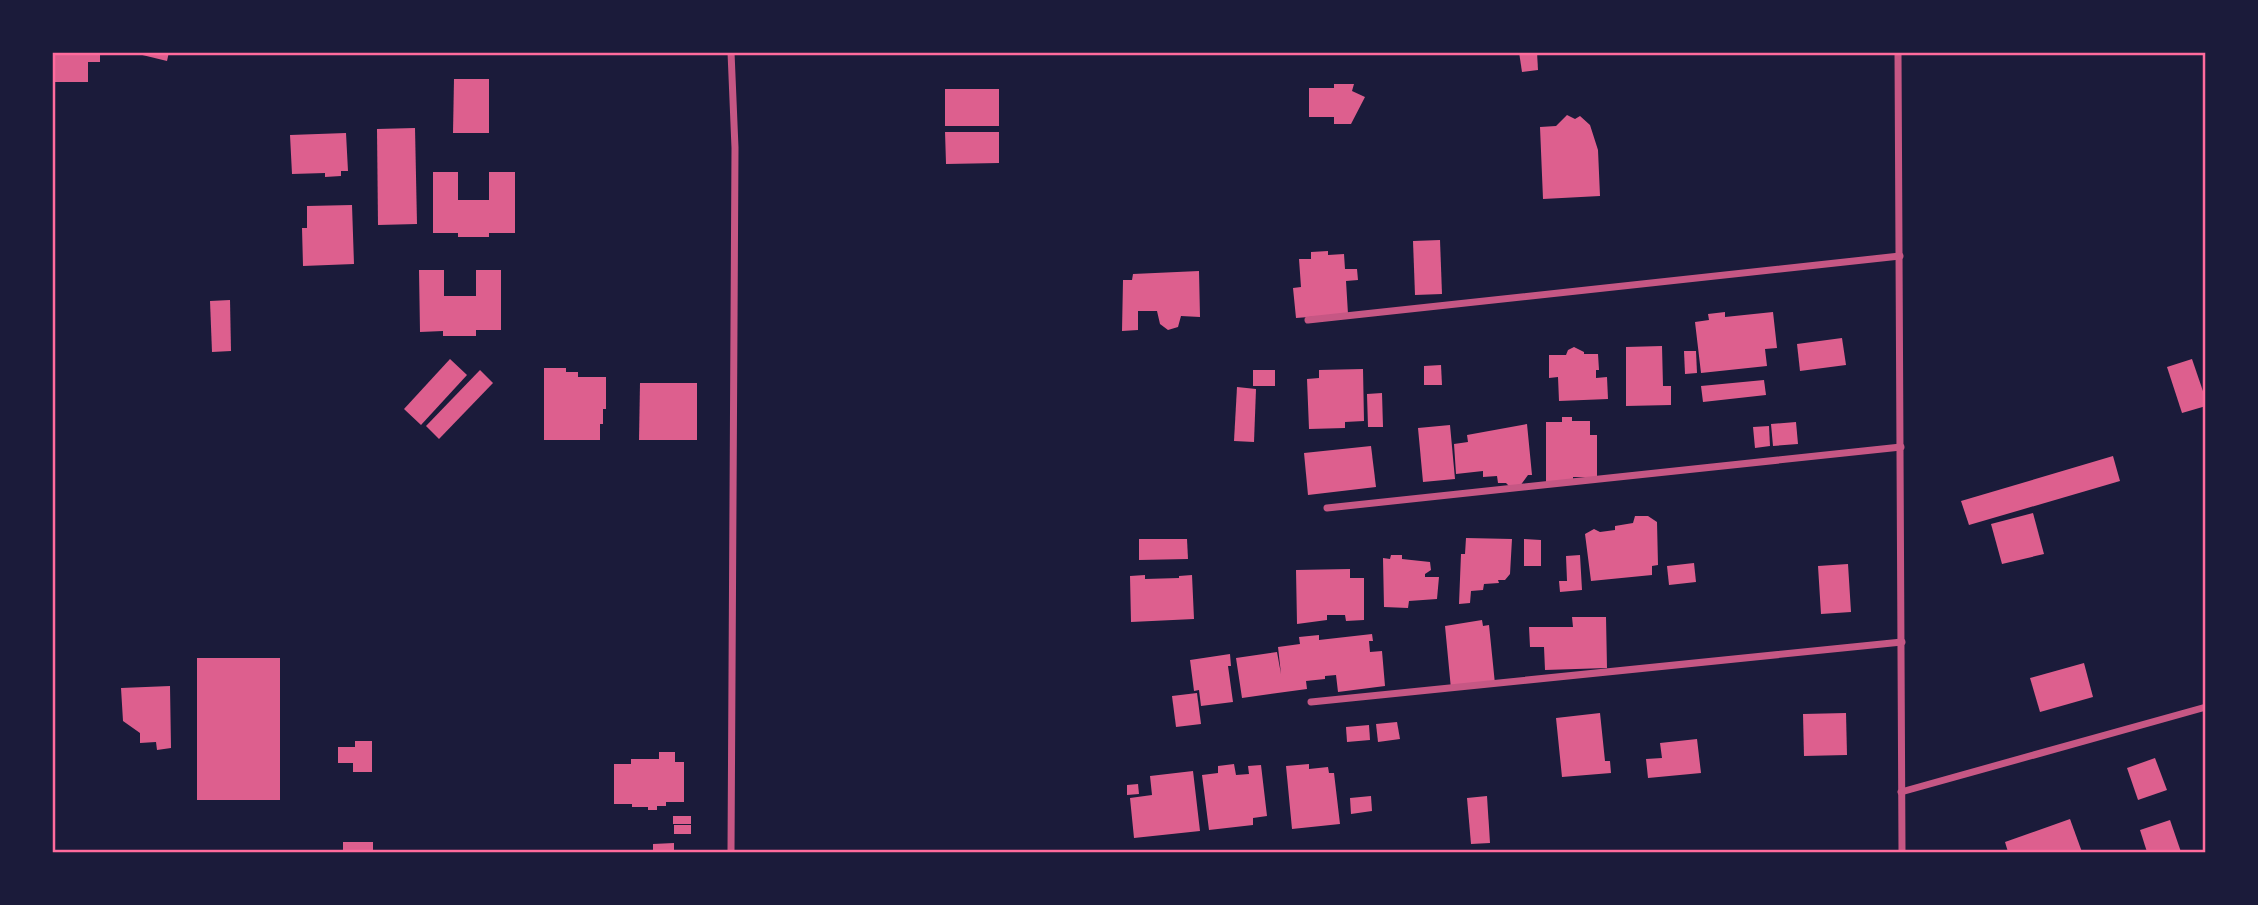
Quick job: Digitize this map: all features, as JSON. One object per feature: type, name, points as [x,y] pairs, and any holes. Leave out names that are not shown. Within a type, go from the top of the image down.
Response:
[{"type":"street","points":[[731,852],[735,176],[732,52]]},
{"type":"street","points":[[1898,52],[1902,852]]},
{"type":"street","points":[[1308,320],[1899,256]]},
{"type":"street","points":[[1327,509],[1900,447]]},
{"type":"street","points":[[1311,702],[1902,642]]},
{"type":"street","points":[[1901,792],[2206,707]]},
{"type":"building","points":[[52,52],[100,52],[100,62],[88,62],[88,82],[52,82]]},
{"type":"building","points":[[130,52],[169,52],[167,61]]},
{"type":"building","points":[[1519,52],[1537,52],[1538,70],[1522,72]]},
{"type":"building","points":[[454,79],[489,79],[489,133],[453,133]]},
{"type":"building","points":[[1334,84],[1354,84],[1352,91],[1365,97],[1351,124],[1334,124],[1334,117],[1309,117],[1309,88],[1334,88]]},
{"type":"building","points":[[945,89],[999,89],[999,126],[945,126]]},
{"type":"building","points":[[1567,115],[1575,119],[1580,116],[1590,125],[1598,150],[1600,196],[1543,199],[1540,127],[1556,126]]},
{"type":"building","points":[[415,128],[417,224],[378,225],[377,129]]},
{"type":"building","points":[[945,132],[999,132],[999,163],[946,164]]},
{"type":"building","points":[[346,133],[348,171],[341,171],[341,176],[325,177],[325,173],[292,174],[290,135]]},
{"type":"building","points":[[433,172],[458,172],[458,200],[489,200],[489,172],[515,172],[515,233],[489,233],[489,237],[458,237],[458,233],[433,233]]},
{"type":"building","points":[[352,205],[354,264],[303,266],[302,228],[307,228],[307,206]]},
{"type":"building","points":[[1440,240],[1442,294],[1415,295],[1413,241]]},
{"type":"building","points":[[1328,251],[1328,255],[1344,254],[1345,269],[1357,269],[1358,280],[1346,281],[1348,314],[1296,318],[1293,288],[1301,287],[1299,259],[1311,259],[1311,252]]},
{"type":"building","points":[[419,270],[444,270],[444,296],[476,296],[476,270],[501,270],[501,330],[476,330],[476,336],[443,336],[443,331],[420,332]]},
{"type":"building","points":[[1199,271],[1200,317],[1181,316],[1178,327],[1168,330],[1160,324],[1157,311],[1138,311],[1138,330],[1122,331],[1123,280],[1132,280],[1133,274]]},
{"type":"building","points":[[230,300],[231,351],[212,352],[210,301]]},
{"type":"building","points":[[1725,312],[1725,317],[1773,312],[1777,348],[1765,349],[1767,366],[1701,373],[1695,322],[1709,320],[1708,314]]},
{"type":"building","points":[[1842,338],[1846,365],[1800,371],[1797,344]]},
{"type":"building","points":[[1662,346],[1663,386],[1671,386],[1671,405],[1626,406],[1626,347]]},
{"type":"building","points":[[1574,347],[1584,354],[1598,354],[1599,370],[1596,370],[1596,378],[1607,377],[1608,399],[1559,401],[1558,377],[1549,378],[1549,355],[1566,355],[1568,350]]},
{"type":"building","points":[[1684,351],[1696,351],[1697,373],[1685,374]]},
{"type":"building","points":[[450,359],[467,375],[421,425],[404,409]]},
{"type":"building","points":[[2192,359],[2206,406],[2182,413],[2167,367]]},
{"type":"building","points":[[1441,365],[1442,385],[1424,385],[1424,366]]},
{"type":"building","points":[[544,368],[566,368],[566,372],[578,372],[578,377],[606,377],[606,409],[603,409],[603,424],[600,424],[600,440],[544,440]]},
{"type":"building","points":[[1363,369],[1364,421],[1345,422],[1345,428],[1309,429],[1307,379],[1319,378],[1319,370]]},
{"type":"building","points":[[480,370],[493,383],[439,439],[426,426]]},
{"type":"building","points":[[1253,370],[1275,370],[1275,386],[1253,386]]},
{"type":"building","points":[[1764,380],[1766,395],[1703,402],[1701,386]]},
{"type":"building","points":[[640,383],[697,383],[697,440],[639,440]]},
{"type":"building","points":[[1237,387],[1256,389],[1254,442],[1234,441]]},
{"type":"building","points":[[1382,393],[1383,427],[1368,427],[1367,394]]},
{"type":"building","points":[[1562,417],[1572,417],[1572,421],[1590,421],[1590,435],[1597,435],[1597,477],[1573,477],[1573,482],[1546,482],[1546,422],[1562,422]]},
{"type":"building","points":[[1796,422],[1798,444],[1773,446],[1771,424]]},
{"type":"building","points":[[1527,424],[1532,475],[1528,475],[1520,486],[1510,487],[1506,483],[1498,483],[1497,476],[1483,477],[1483,471],[1456,474],[1454,444],[1468,442],[1467,435]]},
{"type":"building","points":[[1450,425],[1455,479],[1423,482],[1418,428]]},
{"type":"building","points":[[1769,426],[1770,446],[1755,448],[1753,427]]},
{"type":"building","points":[[1371,446],[1376,487],[1308,495],[1304,453]]},
{"type":"building","points":[[2113,456],[2120,481],[1969,525],[1961,501]]},
{"type":"building","points":[[2033,513],[2044,554],[2002,564],[1991,524]]},
{"type":"building","points":[[1635,516],[1648,516],[1657,522],[1658,565],[1652,566],[1652,575],[1591,581],[1585,534],[1594,529],[1600,532],[1615,530],[1615,526],[1633,523]]},
{"type":"building","points":[[1466,538],[1512,539],[1510,574],[1505,580],[1498,580],[1499,583],[1484,584],[1483,590],[1471,591],[1470,603],[1459,604],[1461,554],[1465,554]]},
{"type":"building","points":[[1139,539],[1187,539],[1188,559],[1139,560]]},
{"type":"building","points":[[1524,539],[1541,540],[1541,566],[1524,566]]},
{"type":"building","points":[[1391,555],[1430,562],[1431,570],[1425,577],[1439,577],[1437,599],[1409,601],[1408,608],[1384,607],[1383,558],[1390,559]]},
{"type":"building","points":[[1580,555],[1582,590],[1560,592],[1559,581],[1567,581],[1566,556]]},
{"type":"building","points":[[1694,563],[1696,582],[1669,585],[1667,566]]},
{"type":"building","points":[[1848,564],[1851,612],[1821,614],[1818,566]]},
{"type":"building","points":[[1350,569],[1350,578],[1364,578],[1364,620],[1346,621],[1345,615],[1327,615],[1327,620],[1297,624],[1296,570]]},
{"type":"building","points":[[1145,575],[1145,579],[1192,575],[1194,619],[1131,622],[1130,576]]},
{"type":"building","points":[[1572,617],[1606,617],[1607,668],[1545,670],[1544,647],[1530,647],[1529,627],[1573,627]]},
{"type":"building","points":[[1482,620],[1483,626],[1489,625],[1495,684],[1451,689],[1445,626]]},
{"type":"building","points":[[1372,634],[1373,641],[1369,641],[1370,652],[1382,651],[1385,686],[1338,692],[1336,675],[1306,681],[1307,689],[1242,698],[1236,658],[1277,652],[1281,674],[1278,647],[1300,644],[1299,637],[1319,635],[1319,640]]},
{"type":"building","points":[[1230,654],[1231,666],[1228,666],[1233,702],[1201,706],[1199,690],[1194,691],[1190,660]]},
{"type":"building","points":[[197,658],[280,658],[280,800],[197,800]]},
{"type":"building","points":[[2084,663],[2093,697],[2040,712],[2030,678]]},
{"type":"building","points":[[170,686],[171,748],[157,750],[156,742],[140,743],[140,733],[123,721],[121,688]]},
{"type":"building","points":[[1197,693],[1201,724],[1176,727],[1172,696]]},
{"type":"building","points":[[1600,713],[1605,761],[1610,761],[1611,773],[1562,777],[1556,718]]},
{"type":"building","points":[[1846,713],[1847,755],[1804,756],[1803,714]]},
{"type":"building","points":[[1397,722],[1400,739],[1378,742],[1376,724]]},
{"type":"building","points":[[1369,725],[1370,740],[1347,742],[1346,727]]},
{"type":"building","points":[[1697,739],[1701,773],[1648,778],[1646,759],[1662,758],[1660,743]]},
{"type":"building","points":[[355,741],[372,741],[372,772],[353,772],[353,763],[338,763],[338,747],[355,747]]},
{"type":"building","points":[[659,752],[675,752],[675,762],[684,762],[684,802],[666,802],[666,806],[657,806],[657,810],[632,807],[632,804],[614,804],[614,764],[631,764],[631,759],[659,759]]},
{"type":"building","points":[[2155,758],[2167,790],[2138,800],[2127,768]]},
{"type":"building","points":[[1234,764],[1236,775],[1249,774],[1248,766],[1261,765],[1267,816],[1253,818],[1253,825],[1209,830],[1202,775],[1218,773],[1218,766]]},
{"type":"building","points":[[1309,764],[1309,769],[1328,767],[1329,773],[1334,773],[1340,824],[1292,829],[1286,766]]},
{"type":"building","points":[[1193,771],[1200,831],[1134,838],[1130,798],[1152,795],[1150,776]]},
{"type":"building","points":[[1138,784],[1139,794],[1127,795],[1127,785]]},
{"type":"building","points":[[1371,796],[1372,811],[1351,814],[1350,798]]},
{"type":"building","points":[[1487,796],[1490,843],[1471,844],[1467,798]]},
{"type":"building","points":[[673,816],[691,816],[691,824],[673,824]]},
{"type":"building","points":[[2070,819],[2082,852],[2008,852],[2005,842]]},
{"type":"building","points":[[2170,820],[2181,852],[2147,852],[2140,830]]},
{"type":"building","points":[[674,825],[691,825],[691,834],[674,834]]},
{"type":"building","points":[[343,842],[373,842],[373,852],[343,852]]},
{"type":"building","points":[[674,843],[674,852],[653,852],[653,844]]}]
